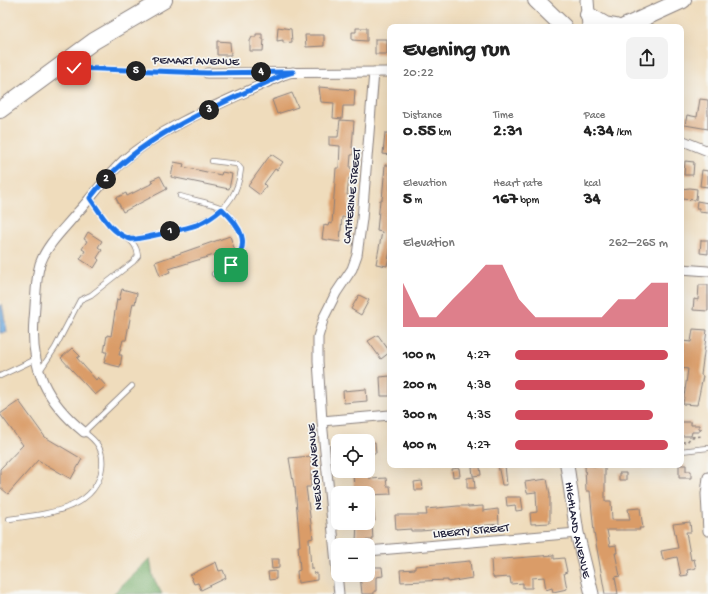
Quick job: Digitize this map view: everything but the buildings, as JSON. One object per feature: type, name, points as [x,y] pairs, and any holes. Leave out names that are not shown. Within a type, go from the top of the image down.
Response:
[{"type":"highway","points":[[0,110],[94,41],[164,0]]},
{"type":"highway","points":[[536,0],[561,24]]},
{"type":"highway","points":[[630,24],[668,3],[683,0]]},
{"type":"highway","points":[[588,14],[600,23],[604,24]]},
{"type":"street","points":[[84,432],[57,407],[47,393],[36,359],[34,324],[40,266],[52,243],[101,183],[124,160],[176,126],[283,75],[293,72]]},
{"type":"street","name":"CATHERINE STREET","points":[[318,337],[324,317],[336,293],[352,269],[357,255],[362,219],[374,72]]},
{"type":"street","name":"PEMART AVENUE","points":[[207,73],[387,72]]},
{"type":"street","points":[[684,141],[708,152]]},
{"type":"street","points":[[684,269],[708,271]]},
{"type":"street","name":"NELSON AVENUE","points":[[318,337],[322,421],[334,538]]},
{"type":"street","points":[[322,421],[387,415]]},
{"type":"street","name":"HIGHLAND AVENUE","points":[[567,468],[577,533],[592,594]]},
{"type":"street","points":[[708,477],[708,531]]},
{"type":"street","name":"LIBERTY STREET","points":[[375,550],[577,533]]},
{"type":"street","name":"NELSON AVENUE","points":[[338,582],[339,594]]},
{"type":"lane","name":"PEMART AVENUE","points":[[74,68],[207,73]]},
{"type":"lane","points":[[132,240],[199,224],[213,217],[229,203],[240,184],[241,169],[237,164],[212,162]]},
{"type":"lane","points":[[180,196],[222,209],[238,227],[242,239],[242,246],[236,259],[214,274]]},
{"type":"lane","points":[[39,372],[55,348],[80,300],[91,295],[133,262],[138,256],[137,248],[132,240],[117,233],[109,226],[90,198]]},
{"type":"lane","points":[[0,376],[36,359]]},
{"type":"lane","points":[[8,519],[57,510],[81,501],[90,493],[101,474],[101,452],[96,440],[84,432],[132,386]]},
{"type":"lane","points":[[684,451],[708,448]]},
{"type":"path","points":[[698,429],[703,429]]},
{"type":"path","points":[[684,442],[687,442],[691,436],[702,436]]},
{"type":"green space","points":[[150,558],[153,577],[162,594],[113,594]]},
{"type":"water","points":[[0,305],[2,305],[7,332],[0,333]]},
{"type":"route","points":[[74,68],[152,72],[293,72],[283,75],[176,126],[147,144],[124,160],[101,183],[90,198],[109,226],[117,233],[132,240],[199,224],[213,217],[222,209],[238,227],[242,239],[240,253],[231,265]]}]
